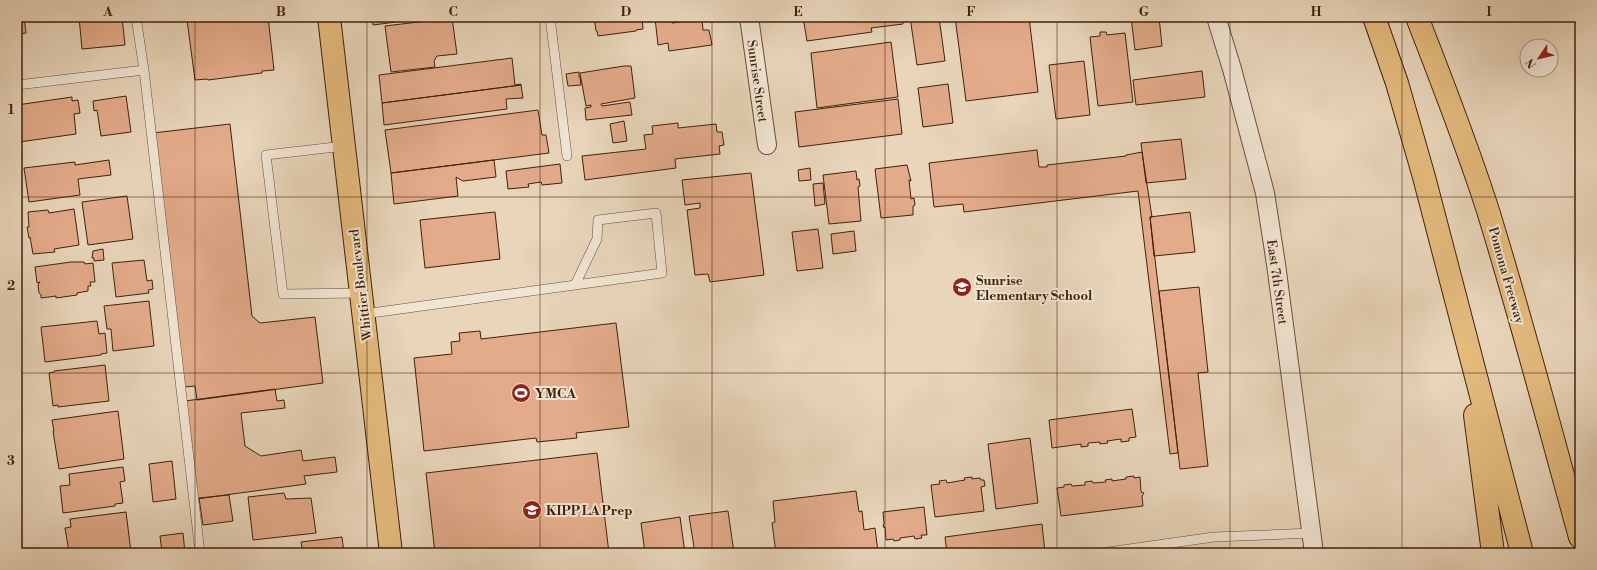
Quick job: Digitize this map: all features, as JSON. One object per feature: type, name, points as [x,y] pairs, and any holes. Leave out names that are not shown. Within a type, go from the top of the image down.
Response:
[{"type":"main road","name":"Whittier Boulevard","points":[[329,17],[392,553]]},
{"type":"main road","points":[[1374,17],[1397,83],[1424,178],[1522,553]]},
{"type":"main road","name":"Pomona Freeway","points":[[1417,17],[1462,135],[1488,212],[1509,281],[1580,538]]},
{"type":"main road","points":[[1461,317],[1493,553]]},
{"type":"street","name":"Sunrise Street","points":[[749,17],[767,145]]},
{"type":"street","name":"East 7th Street","points":[[1216,17],[1232,69],[1265,193],[1276,264],[1314,553]]},
{"type":"lane","points":[[136,17],[144,70],[200,553]]},
{"type":"lane","points":[[550,17],[567,156]]},
{"type":"lane","points":[[17,85],[144,70]]},
{"type":"lane","points":[[344,146],[266,155],[266,163],[283,294],[361,292]]},
{"type":"lane","points":[[364,314],[575,285],[662,273],[656,213],[598,220],[597,240],[575,285]]},
{"type":"lane","points":[[1101,553],[1214,537],[1312,533]]},
{"type":"building","points":[[17,17],[24,17],[26,33],[17,34]]},
{"type":"building","points":[[79,17],[122,17],[125,45],[82,49]]},
{"type":"building","points":[[213,17],[268,17],[274,70],[208,80],[195,80],[187,20]]},
{"type":"building","points":[[372,17],[435,17],[373,25]]},
{"type":"building","points":[[594,17],[642,17],[643,29],[598,36]]},
{"type":"building","points":[[671,17],[672,23],[702,19],[703,30],[709,30],[712,45],[669,51],[668,43],[658,45],[655,18]]},
{"type":"building","points":[[803,17],[902,17],[903,24],[871,28],[872,32],[807,41]]},
{"type":"building","points":[[910,17],[939,17],[945,61],[917,65]]},
{"type":"building","points":[[955,17],[1029,17],[1038,92],[966,101]]},
{"type":"building","points":[[1131,17],[1159,17],[1162,46],[1135,50]]},
{"type":"building","points":[[452,18],[457,54],[437,56],[434,61],[435,67],[391,72],[385,26]]},
{"type":"building","points":[[1100,32],[1106,32],[1107,35],[1125,33],[1133,102],[1098,106],[1090,37],[1100,36]]},
{"type":"building","points":[[891,42],[898,97],[817,108],[811,53]]},
{"type":"building","points":[[512,58],[515,85],[521,85],[382,103],[379,75]]},
{"type":"building","points":[[1084,61],[1090,115],[1056,119],[1049,65]]},
{"type":"building","points":[[631,66],[635,98],[601,104],[602,106],[630,102],[632,115],[586,120],[585,108],[591,107],[591,105],[586,106],[580,73]]},
{"type":"building","points":[[1202,71],[1205,97],[1136,105],[1133,80]]},
{"type":"building","points":[[579,72],[581,85],[568,86],[566,74]]},
{"type":"building","points":[[948,84],[953,123],[923,127],[918,88]]},
{"type":"building","points":[[521,85],[523,98],[506,99],[507,109],[384,125],[382,103]]},
{"type":"building","points":[[126,96],[131,132],[101,136],[97,110],[94,111],[93,101]]},
{"type":"building","points":[[72,97],[72,101],[78,100],[80,113],[74,114],[76,134],[19,142],[17,128],[17,105]]},
{"type":"building","points":[[898,99],[902,134],[799,147],[795,112]]},
{"type":"building","points":[[538,110],[542,135],[546,135],[549,153],[391,173],[385,130]]},
{"type":"building","points":[[624,121],[627,141],[613,143],[610,124]]},
{"type":"building","points":[[678,123],[678,128],[716,124],[717,132],[722,132],[724,145],[719,146],[720,154],[675,159],[676,168],[585,180],[582,156],[646,149],[644,135],[653,134],[652,126]]},
{"type":"building","points":[[230,124],[252,316],[260,323],[315,317],[323,383],[197,400],[195,386],[184,387],[153,133]]},
{"type":"building","points":[[1181,139],[1186,179],[1146,183],[1141,143]]},
{"type":"building","points":[[1037,150],[1039,167],[1126,156],[1142,152],[1152,217],[1150,217],[1178,453],[1170,454],[1138,191],[964,212],[963,204],[934,207],[929,163]]},
{"type":"building","points":[[109,160],[111,175],[78,179],[80,195],[29,202],[24,168],[75,162],[75,165]]},
{"type":"building","points":[[494,160],[496,177],[463,181],[456,177],[458,196],[394,204],[391,173]]},
{"type":"building","points":[[560,164],[562,183],[542,185],[541,182],[528,184],[529,187],[508,189],[506,171]]},
{"type":"building","points":[[907,165],[911,181],[909,180],[911,199],[914,198],[915,205],[913,206],[913,215],[881,218],[875,169]]},
{"type":"building","points":[[810,168],[811,180],[799,181],[798,170]]},
{"type":"building","points":[[856,171],[857,180],[859,179],[860,186],[858,187],[861,221],[829,224],[823,175]]},
{"type":"building","points":[[751,173],[764,275],[710,282],[708,274],[695,275],[687,210],[700,208],[700,203],[685,205],[682,180]]},
{"type":"building","points":[[823,183],[825,204],[815,206],[813,184]]},
{"type":"building","points":[[127,196],[133,239],[88,245],[82,202]]},
{"type":"building","points":[[74,209],[79,245],[54,249],[55,252],[33,254],[27,227],[29,227],[28,212],[48,210],[49,213]]},
{"type":"building","points":[[495,212],[500,259],[425,268],[420,220]]},
{"type":"building","points":[[1190,212],[1195,252],[1154,256],[1150,217]]},
{"type":"building","points":[[818,229],[823,268],[797,271],[792,232]]},
{"type":"building","points":[[854,231],[856,251],[833,254],[831,234]]},
{"type":"building","points":[[103,249],[104,260],[94,261],[94,258],[92,258],[93,251]]},
{"type":"building","points":[[144,260],[147,281],[152,280],[153,289],[148,290],[149,293],[116,297],[112,263]]},
{"type":"building","points":[[71,262],[84,262],[85,264],[93,263],[95,282],[90,282],[91,286],[88,286],[88,291],[77,293],[77,295],[56,298],[56,296],[41,298],[38,285],[40,282],[37,283],[35,267]]},
{"type":"building","points":[[1199,287],[1208,372],[1198,373],[1208,466],[1180,469],[1159,291]]},
{"type":"building","points":[[149,301],[154,346],[113,351],[111,329],[107,329],[104,306]]},
{"type":"building","points":[[97,321],[99,334],[105,333],[107,353],[45,362],[41,327]]},
{"type":"building","name":"YMCA","points":[[616,323],[629,427],[576,433],[577,438],[537,442],[536,438],[424,451],[414,358],[452,354],[451,342],[460,341],[459,333],[480,331],[481,339]]},
{"type":"building","points":[[105,365],[109,401],[58,407],[58,405],[53,406],[49,373],[54,371]]},
{"type":"building","points":[[275,389],[277,401],[284,400],[285,408],[241,413],[245,446],[261,456],[301,450],[303,461],[335,457],[337,472],[304,476],[306,484],[196,499],[185,401]]},
{"type":"building","points":[[1132,409],[1136,437],[1129,438],[1129,441],[1121,442],[1121,439],[1107,441],[1108,443],[1100,444],[1100,442],[1088,443],[1088,446],[1081,447],[1081,444],[1052,448],[1049,420]]},
{"type":"building","points":[[118,411],[124,459],[59,469],[52,420]]},
{"type":"building","points":[[1030,438],[1038,503],[996,509],[988,444]]},
{"type":"building","name":"KIPP LA Prep","points":[[597,453],[609,553],[435,553],[426,473]]},
{"type":"building","points":[[172,461],[176,499],[153,502],[149,464]]},
{"type":"building","points":[[123,467],[125,481],[120,482],[123,503],[115,504],[115,506],[63,513],[60,486],[70,485],[69,474]]},
{"type":"building","points":[[1134,476],[1134,478],[1140,477],[1141,492],[1144,493],[1142,496],[1143,506],[1061,516],[1057,488],[1064,487],[1064,485],[1085,485],[1085,482],[1106,482],[1105,480],[1112,479],[1112,481]]},
{"type":"building","points":[[972,477],[972,479],[980,478],[981,480],[984,480],[985,486],[981,487],[984,511],[935,517],[931,485],[940,484],[939,481],[946,480],[947,483],[965,480],[964,478]]},
{"type":"building","points":[[856,491],[859,512],[862,511],[864,530],[875,528],[878,552],[776,553],[772,523],[775,522],[773,501]]},
{"type":"building","points":[[284,493],[286,499],[311,498],[316,533],[253,540],[248,497]]},
{"type":"building","points":[[229,495],[233,521],[203,525],[199,498]]},
{"type":"building","points":[[924,507],[927,535],[921,535],[922,538],[915,539],[914,536],[900,538],[900,540],[894,541],[893,539],[886,540],[885,527],[883,527],[883,512]]},
{"type":"building","points":[[728,511],[734,553],[695,553],[689,516]]},
{"type":"building","points":[[126,512],[131,552],[69,552],[65,528],[71,527],[70,519]]},
{"type":"building","points":[[680,517],[685,553],[645,553],[641,523]]},
{"type":"building","points":[[1042,524],[1045,553],[947,553],[945,537]]},
{"type":"building","points":[[183,533],[185,553],[162,553],[160,536]]},
{"type":"building","points":[[342,537],[344,553],[303,553],[301,542]]},
{"type":"building","points":[[239,549],[240,553],[207,553]]},
{"type":"place","name":"Sunrise Elementary School","points":[[962,287]]},
{"type":"place","name":"YMCA","points":[[521,393]]},
{"type":"place","name":"KIPP LA Prep","points":[[532,510]]}]
